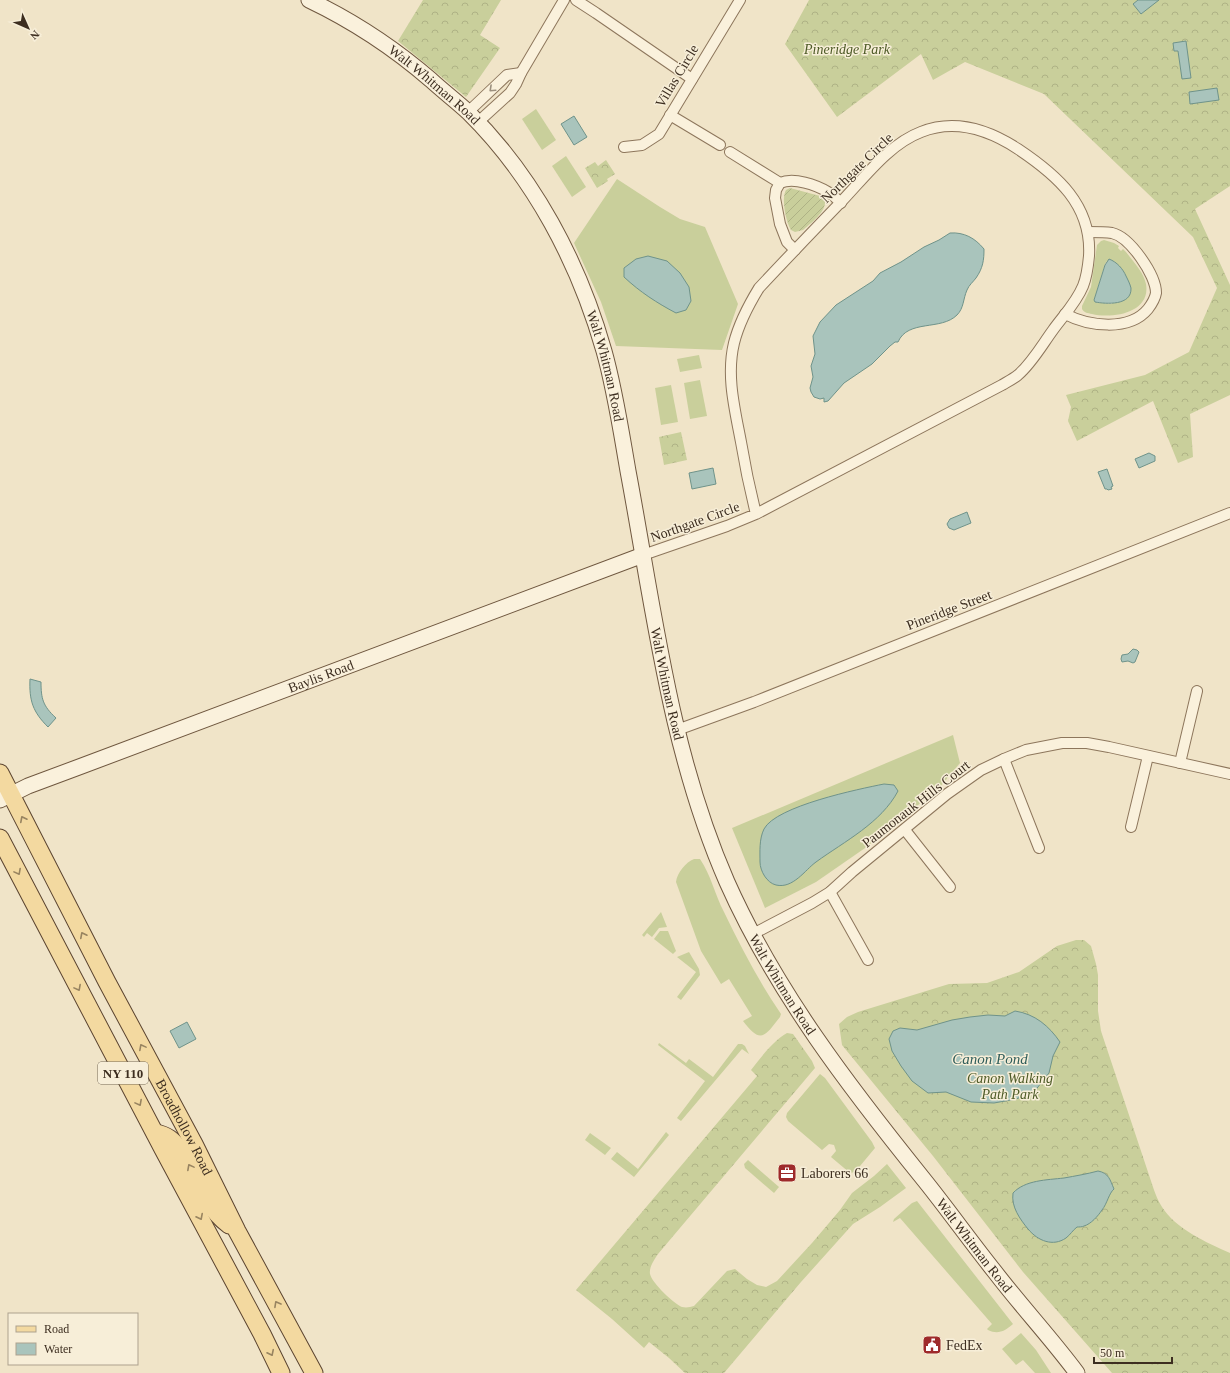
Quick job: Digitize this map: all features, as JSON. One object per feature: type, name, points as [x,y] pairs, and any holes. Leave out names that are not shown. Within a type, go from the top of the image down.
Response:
[{"type":"main road","name":"Walt Whitman Road","points":[[308,0],[361,28],[396,52],[473,118],[515,168],[547,214],[564,245],[583,288],[605,352],[619,417],[660,656],[693,793],[727,882],[772,969],[800,1015],[872,1114],[940,1199],[993,1270],[1077,1373]]},
{"type":"main road","name":"Baylis Road","points":[[5,797],[79,767],[643,555]]},
{"type":"main road","name":"Broadhollow Road","points":[[0,773],[5,797],[194,1144],[237,1231],[314,1373]]},
{"type":"main road","name":"Broadhollow Road","points":[[0,838],[262,1334],[281,1373]]},
{"type":"main road","points":[[155,1133],[166,1136],[175,1143],[208,1202],[220,1218],[237,1231]]},
{"type":"street","points":[[473,118],[510,93],[516,84],[520,73],[564,0]]},
{"type":"street","points":[[576,0],[692,79]]},
{"type":"street","name":"Villas Circle","points":[[624,147],[642,145],[658,134],[740,0]]},
{"type":"street","points":[[473,118],[507,75],[520,73]]},
{"type":"street","points":[[670,115],[720,145]]},
{"type":"street","name":"Northgate Circle","points":[[643,555],[727,526],[756,514],[1002,385],[1018,375],[1029,363],[1076,298],[1086,277],[1089,252],[1088,232],[1079,208],[1070,193],[1038,162],[999,138],[979,129],[959,126],[940,127],[922,131],[909,137],[895,147],[840,202],[759,288],[746,308],[740,322],[734,344],[731,370],[732,389],[738,427],[756,514]]},
{"type":"street","points":[[730,152],[780,183]]},
{"type":"street","points":[[795,250],[787,242],[780,224],[775,198],[776,190],[780,183],[791,180],[807,184],[829,193],[840,202]]},
{"type":"street","points":[[1065,314],[1076,320],[1096,324],[1119,324],[1131,321],[1143,315],[1152,303],[1156,293],[1153,279],[1148,268],[1124,239],[1113,234],[1088,232]]},
{"type":"street","name":"Pineridge Street","points":[[678,730],[754,702],[1230,513]]},
{"type":"street","points":[[1180,763],[1197,691]]},
{"type":"street","name":"Paumonauk Hills Court","points":[[753,934],[830,892],[852,872],[947,794],[981,770],[1004,758],[1026,750],[1062,743],[1087,744],[1110,747],[1230,774]]},
{"type":"street","points":[[1131,827],[1148,756]]},
{"type":"street","points":[[1004,758],[1040,848]]},
{"type":"street","points":[[905,830],[950,887]]},
{"type":"street","points":[[830,892],[868,960]]},
{"type":"green space","points":[[423,0],[501,0],[480,35],[500,48],[466,97],[398,41]]},
{"type":"green space","name":"Pineridge Park","points":[[809,0],[1230,0],[1230,186],[1195,209],[1230,285],[1230,395],[1190,414],[1193,457],[1178,463],[1153,401],[1077,441],[1068,421],[1071,407],[1066,395],[1145,375],[1189,352],[1217,288],[1193,237],[1044,94],[965,62],[933,80],[921,54],[837,117],[785,44]]},
{"type":"green space","points":[[536,109],[556,140],[542,150],[522,119]]},
{"type":"green space","points":[[566,156],[586,187],[572,197],[552,166]]},
{"type":"green space","points":[[606,160],[615,174],[607,179],[608,181],[597,188],[585,168],[595,162],[598,166]]},
{"type":"green space","points":[[617,179],[680,219],[705,227],[738,304],[722,350],[616,346],[601,302],[574,243]]},
{"type":"green space","points":[[790,188],[820,196],[825,201],[825,205],[821,213],[803,230],[795,232],[791,230],[789,226],[784,204],[786,190]]},
{"type":"green space","points":[[1104,240],[1114,243],[1119,246],[1118,248],[1121,251],[1123,249],[1138,267],[1145,280],[1146,294],[1142,302],[1136,308],[1128,312],[1110,316],[1086,313],[1082,309],[1091,287],[1097,245]],"holes":[[[1107,261],[1112,304],[1095,302],[1094,300]]]},
{"type":"green space","points":[[699,355],[702,368],[680,372],[677,359]]},
{"type":"green space","points":[[700,380],[707,416],[690,419],[684,383]]},
{"type":"green space","points":[[671,385],[678,422],[661,425],[655,388]]},
{"type":"green space","points":[[681,432],[687,460],[664,465],[659,437]]},
{"type":"green space","points":[[953,735],[960,763],[940,787],[868,846],[816,882],[765,908],[732,828]]},
{"type":"green space","points":[[694,859],[700,859],[704,865],[721,905],[744,951],[781,1014],[770,1029],[763,1035],[754,1033],[743,1021],[752,1016],[729,979],[721,984],[701,951],[676,882],[682,868]]},
{"type":"green space","points":[[661,912],[667,927],[659,928],[652,937],[647,933],[644,937],[642,935]]},
{"type":"green space","points":[[660,931],[668,931],[676,951],[673,954],[654,939]]},
{"type":"green space","name":"Canon Walking Path Park","points":[[1076,940],[1084,940],[1091,946],[1098,975],[1098,1011],[1101,1031],[1158,1200],[1168,1215],[1183,1228],[1202,1240],[1230,1253],[1230,1373],[1112,1373],[1023,1272],[933,1156],[842,1045],[839,1024],[847,1017],[858,1012],[949,984],[987,983],[1019,972],[1057,946]]},
{"type":"green space","points":[[689,952],[699,969],[700,975],[681,1000],[677,997],[696,972],[677,957]]},
{"type":"green space","points":[[787,1033],[793,1034],[812,1061],[815,1068],[658,1254],[650,1269],[650,1274],[655,1283],[674,1302],[682,1307],[694,1306],[727,1271],[735,1269],[757,1285],[766,1287],[777,1281],[812,1243],[840,1210],[852,1193],[887,1164],[906,1188],[853,1224],[801,1282],[724,1373],[685,1373],[649,1342],[644,1348],[612,1319],[576,1290],[757,1076],[751,1070],[763,1055],[772,1045]]},
{"type":"green space","points":[[659,1043],[686,1063],[689,1059],[713,1077],[738,1044],[745,1046],[749,1054],[742,1049],[681,1121],[677,1118],[705,1081],[658,1045]]},
{"type":"green space","points":[[820,1074],[825,1078],[875,1148],[855,1172],[850,1173],[831,1157],[836,1151],[834,1145],[829,1144],[822,1150],[788,1121],[786,1117],[787,1113]]},
{"type":"green space","points":[[666,1132],[669,1135],[634,1177],[611,1159],[617,1152],[638,1169]]},
{"type":"green space","points":[[590,1133],[611,1148],[605,1155],[585,1140]]},
{"type":"green space","points":[[748,1160],[779,1187],[774,1193],[745,1168],[744,1164]]},
{"type":"green space","points":[[917,1201],[1013,1324],[1007,1329],[1001,1332],[988,1330],[987,1329],[992,1324],[900,1218],[893,1222],[894,1219],[912,1203]]},
{"type":"green space","points":[[1021,1333],[1036,1350],[1051,1373],[1035,1373],[1023,1360],[1016,1365],[1002,1349]]},
{"type":"water","points":[[1138,0],[1159,0],[1141,14],[1133,4]]},
{"type":"water","points":[[1186,41],[1191,78],[1182,79],[1178,51],[1174,51],[1173,43]]},
{"type":"water","points":[[1217,88],[1219,100],[1190,104],[1189,92]]},
{"type":"water","points":[[574,116],[587,137],[574,145],[561,124]]},
{"type":"water","points":[[950,233],[969,236],[984,249],[982,267],[968,288],[962,306],[957,315],[942,323],[909,330],[898,342],[895,342],[890,346],[872,364],[844,383],[828,401],[824,402],[824,398],[820,399],[814,397],[810,388],[813,377],[811,366],[815,354],[813,336],[820,322],[836,305],[873,281],[880,273]]},
{"type":"water","points":[[648,256],[667,261],[680,273],[689,287],[691,301],[686,310],[676,313],[636,288],[624,277],[624,268],[636,259]]},
{"type":"water","points":[[1109,259],[1117,264],[1123,271],[1131,286],[1130,294],[1123,301],[1111,303],[1095,302],[1094,300],[1105,265]]},
{"type":"water","points":[[1149,453],[1155,456],[1155,461],[1139,468],[1135,459]]},
{"type":"water","points":[[713,468],[716,484],[692,489],[689,473]]},
{"type":"water","points":[[1107,469],[1113,486],[1111,487],[1112,489],[1108,490],[1105,489],[1098,472]]},
{"type":"water","points":[[967,512],[971,523],[954,530],[949,528],[947,524],[950,519]]},
{"type":"water","points":[[1133,649],[1139,652],[1135,662],[1122,662],[1122,655],[1128,654]]},
{"type":"water","points":[[30,679],[41,682],[44,702],[48,710],[56,718],[48,727],[35,711],[33,706],[30,694]]},
{"type":"water","points":[[884,784],[894,785],[898,791],[882,813],[862,831],[816,862],[793,882],[776,885],[767,879],[760,865],[760,846],[764,829],[772,821],[784,813],[819,800],[838,794]]},
{"type":"water","name":"Canon Pond","points":[[1015,1011],[1029,1015],[1041,1022],[1060,1042],[1053,1056],[1049,1073],[1034,1092],[1016,1099],[994,1103],[971,1102],[946,1092],[928,1093],[912,1081],[892,1051],[889,1039],[893,1031],[900,1028],[917,1030],[952,1020],[988,1015],[1005,1016]]},
{"type":"water","points":[[187,1022],[196,1039],[179,1048],[170,1031]]},
{"type":"water","points":[[1098,1171],[1107,1175],[1114,1189],[1104,1208],[1089,1224],[1083,1227],[1077,1227],[1061,1241],[1051,1242],[1036,1237],[1022,1221],[1013,1203],[1013,1193],[1024,1185],[1037,1181],[1064,1178]]},
{"type":"place","name":"Laborers 66","points":[[787,1173]]},
{"type":"place","name":"FedEx","points":[[932,1345]]}]
